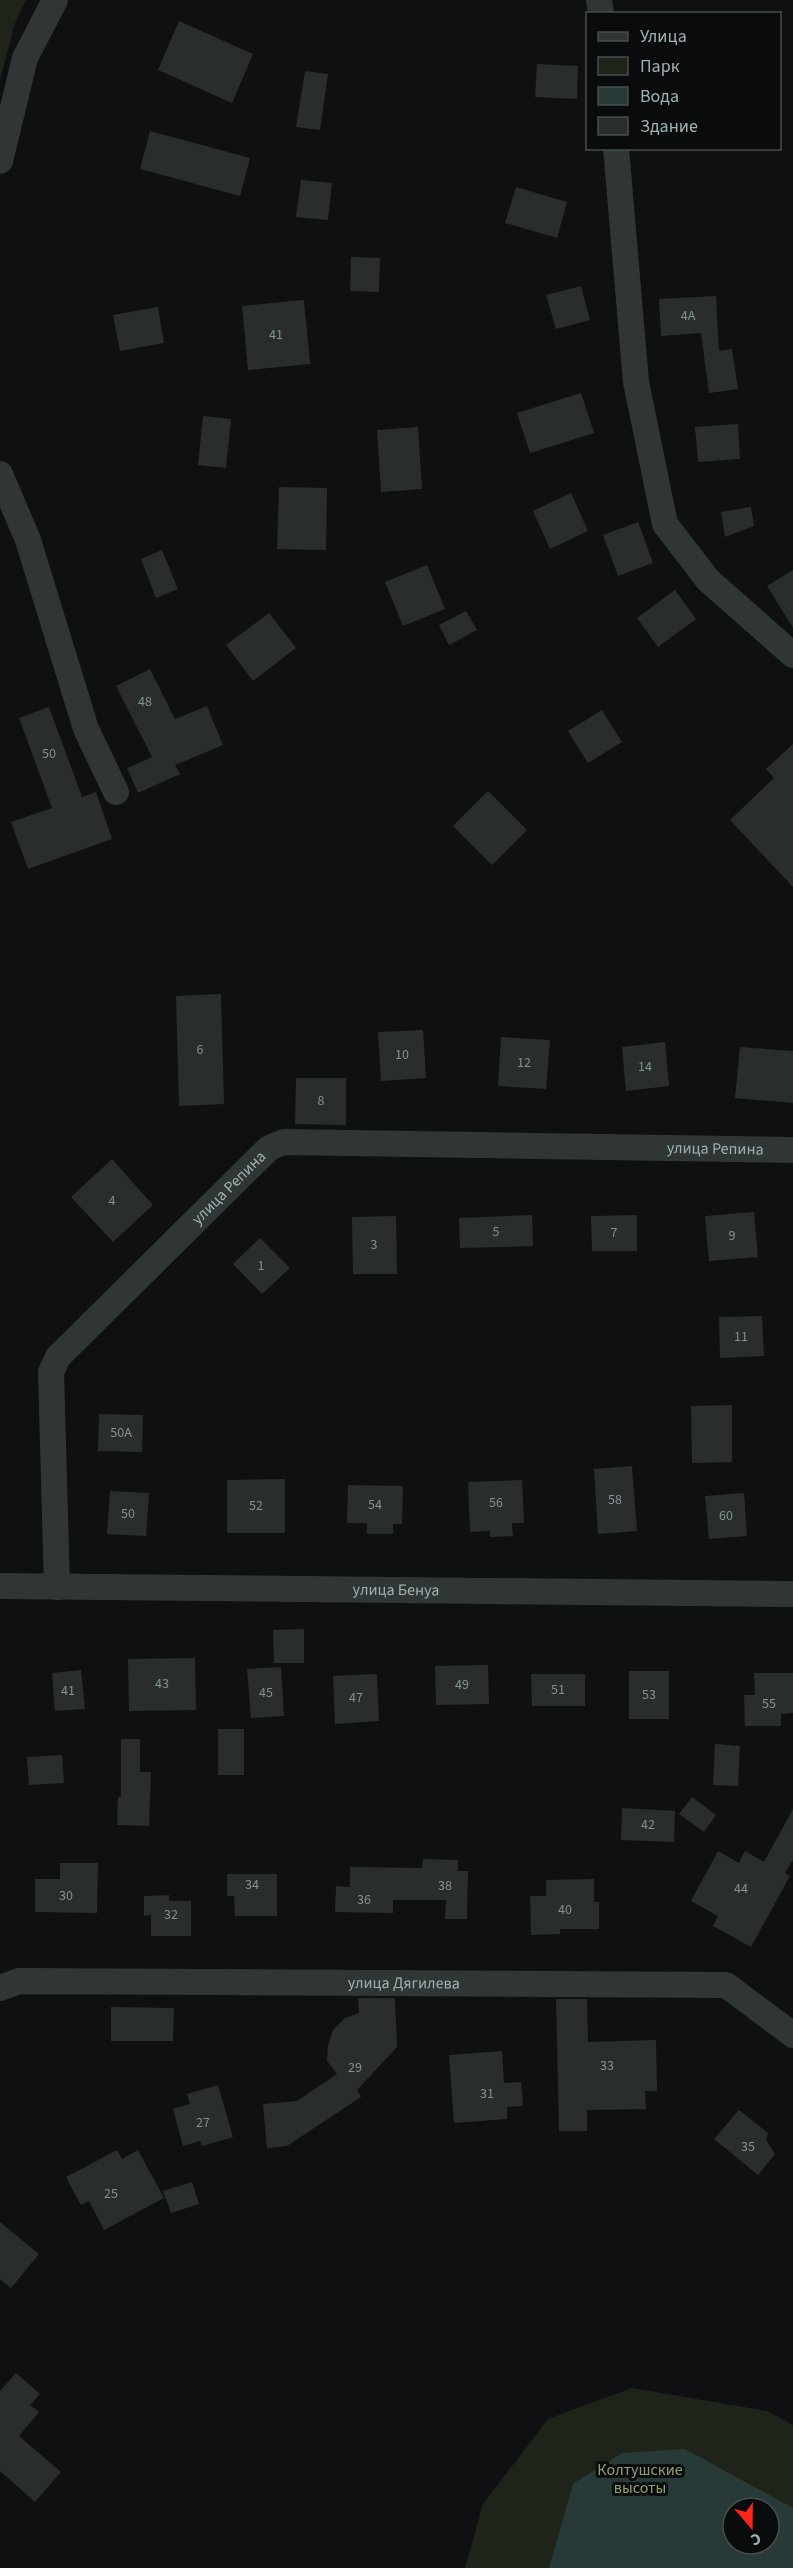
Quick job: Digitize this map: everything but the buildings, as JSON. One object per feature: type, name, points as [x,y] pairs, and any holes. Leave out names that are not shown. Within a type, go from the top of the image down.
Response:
[{"type":"street","points":[[0,161],[25,58],[55,0]]},
{"type":"street","points":[[616,150],[636,382],[665,524],[708,580],[793,655]]},
{"type":"street","points":[[0,474],[28,540],[86,729],[116,792]]},
{"type":"street","name":"улица Репина","points":[[57,1587],[51,1372],[58,1357],[269,1148],[284,1142],[793,1150]]},
{"type":"street","name":"улица Бенуа","points":[[0,1586],[793,1594]]},
{"type":"street","name":"улица Дягилева","points":[[0,1988],[19,1981],[726,1985],[793,2035]]},
{"type":"green space","points":[[0,0],[26,0],[15,23],[0,80]]},
{"type":"green space","name":"Колтушские высоты","points":[[632,2388],[767,2411],[793,2425],[793,2568],[465,2568],[483,2504],[548,2419]]},
{"type":"water","points":[[685,2449],[771,2496],[721,2496],[721,2556],[781,2556],[781,2501],[793,2508],[793,2568],[549,2568],[573,2484],[622,2453]]}]
